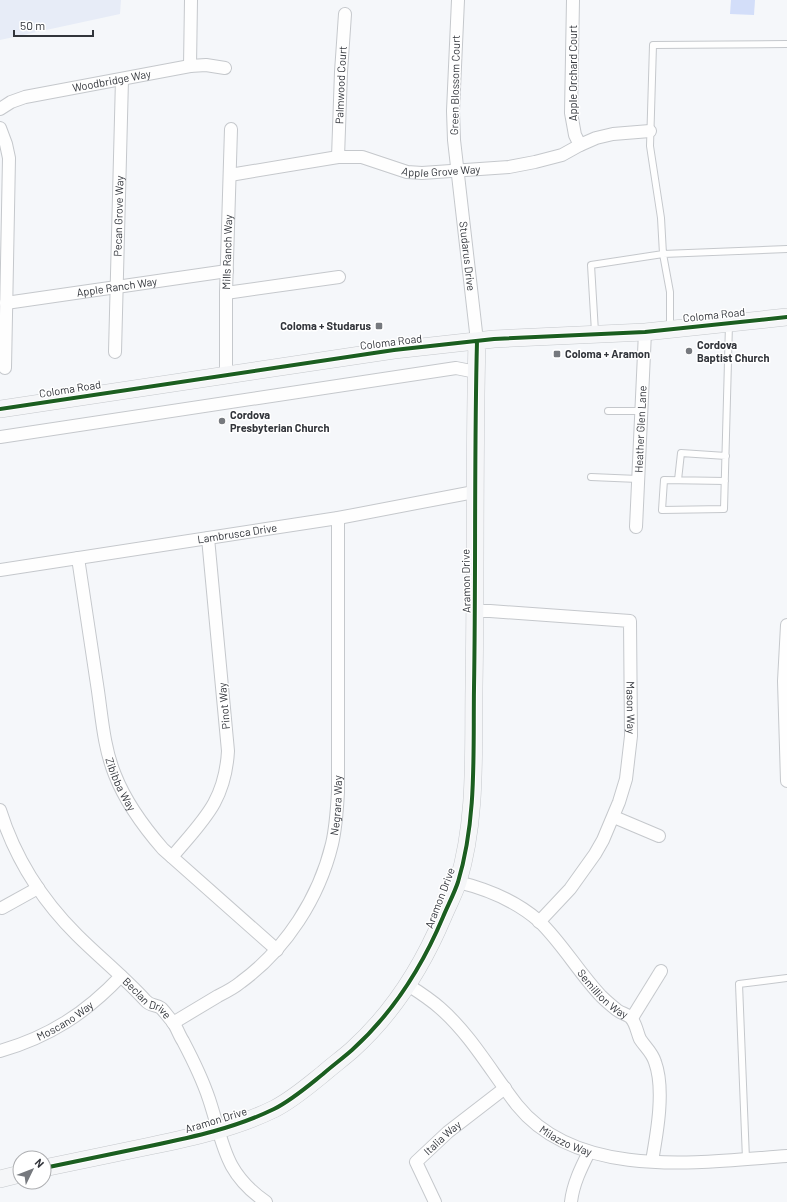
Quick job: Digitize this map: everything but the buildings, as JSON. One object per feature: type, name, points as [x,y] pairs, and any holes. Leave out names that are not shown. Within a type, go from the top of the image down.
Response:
[{"type":"street","points":[[190,66],[191,0]]},
{"type":"street","name":"Green Blossom Court","points":[[458,0],[453,111],[454,140],[458,170]]},
{"type":"street","name":"Apple Orchard Court","points":[[573,0],[571,114],[575,135],[580,145]]},
{"type":"street","name":"Palmwood Court","points":[[338,157],[345,14]]},
{"type":"street","name":"Woodbridge Way","points":[[0,109],[11,102],[25,97],[190,66],[206,65],[225,68]]},
{"type":"street","name":"Pecan Grove Way","points":[[115,352],[122,79]]},
{"type":"street","points":[[0,128],[9,158],[5,368]]},
{"type":"street","name":"Mills Ranch Way","points":[[226,375],[226,293],[231,129]]},
{"type":"street","name":"Apple Grove Way","points":[[230,175],[338,157],[362,157],[407,172],[422,173],[509,167],[535,162],[562,154],[596,138],[612,134],[650,131]]},
{"type":"street","name":"Studarus Drive","points":[[458,170],[477,341]]},
{"type":"street","name":"Apple Ranch Way","points":[[6,303],[227,270]]},
{"type":"street","points":[[226,293],[339,276]]},
{"type":"street","name":"Coloma Road","points":[[0,409],[394,350],[477,341],[645,332],[787,317]]},
{"type":"street","name":"Heather Glen Lane","points":[[636,527],[645,332]]},
{"type":"street","name":"Aramon Drive","points":[[52,1166],[202,1135],[251,1119],[278,1107],[309,1085],[370,1032],[408,985],[424,959],[458,882],[471,824],[473,792],[475,611],[474,492],[477,341]]},
{"type":"street","points":[[0,436],[456,368],[476,372]]},
{"type":"street","name":"Lambrusca Drive","points":[[0,570],[338,518],[474,492]]},
{"type":"street","name":"Negrara Way","points":[[173,1023],[240,983],[260,967],[277,950],[299,921],[314,894],[324,870],[332,844],[338,792],[338,518]]},
{"type":"street","name":"Pinot Way","points":[[172,857],[209,814],[219,794],[227,766],[228,751],[208,538]]},
{"type":"street","name":"Zibibba Way","points":[[78,558],[106,743],[111,764],[123,793],[135,814],[148,832],[172,857],[277,950]]},
{"type":"street","name":"Mason Way","points":[[475,611],[630,621],[631,736],[626,778],[614,817],[595,854],[574,883],[539,922]]},
{"type":"street","points":[[787,626],[784,681],[787,781]]},
{"type":"street","name":"Beclan Drive","points":[[0,810],[16,851],[38,888],[54,911],[149,1005],[160,1008],[173,1023],[198,1071],[209,1099],[217,1130],[227,1159],[234,1172],[254,1194],[266,1202]]},
{"type":"street","points":[[614,817],[659,836]]},
{"type":"street","name":"Semillion Way","points":[[458,882],[476,886],[497,894],[539,922],[602,997],[617,1010],[632,1018],[641,1040],[651,1052],[657,1067],[659,1104],[657,1135],[652,1161]]},
{"type":"street","points":[[2,908],[38,888]]},
{"type":"street","points":[[632,1018],[661,971]]},
{"type":"street","name":"Moscano Way","points":[[0,1051],[30,1041],[74,1018],[106,992],[121,976]]},
{"type":"street","name":"Milazzo Way","points":[[408,985],[431,1001],[453,1021],[478,1051],[517,1105],[528,1117],[561,1140],[589,1152],[606,1156],[652,1161],[691,1163],[787,1156]]},
{"type":"street","name":"Italia Way","points":[[435,1202],[416,1162],[448,1132],[505,1088]]},
{"type":"street","points":[[571,1202],[572,1191],[577,1177],[589,1152]]},
{"type":"street","points":[[0,1180],[12,1176]]},
{"type":"lane","points":[[670,329],[670,292],[663,254],[661,218],[650,146],[652,45],[787,44]]},
{"type":"lane","points":[[595,334],[591,265],[663,254],[787,249]]},
{"type":"lane","points":[[725,481],[664,480],[662,510],[724,509],[726,456],[729,323]]},
{"type":"lane","points":[[608,411],[641,411]]},
{"type":"lane","points":[[678,480],[682,453],[726,456]]},
{"type":"lane","points":[[591,477],[638,479]]},
{"type":"lane","points":[[746,1159],[739,984],[787,978]]},
{"type":"shaded area","points":[[0,0],[121,0],[120,14],[0,40]]},
{"type":"shaded area","points":[[731,0],[755,0],[754,15],[730,14]]},
{"type":"cycle path","points":[[0,409],[394,350],[494,339],[645,332],[787,317]]},
{"type":"cycle path","points":[[52,1166],[166,1143],[214,1131],[244,1122],[274,1109],[312,1083],[349,1053],[367,1036],[393,1005],[426,954],[458,882],[468,834],[473,786],[477,341]]},
{"type":"place","name":"Coloma + Studarus","points":[[379,326]]},
{"type":"place","name":"Cordova Baptist Church","points":[[689,351]]},
{"type":"place","name":"Coloma + Aramon","points":[[557,354]]},
{"type":"place","name":"Cordova Presbyterian Church","points":[[222,421]]}]
